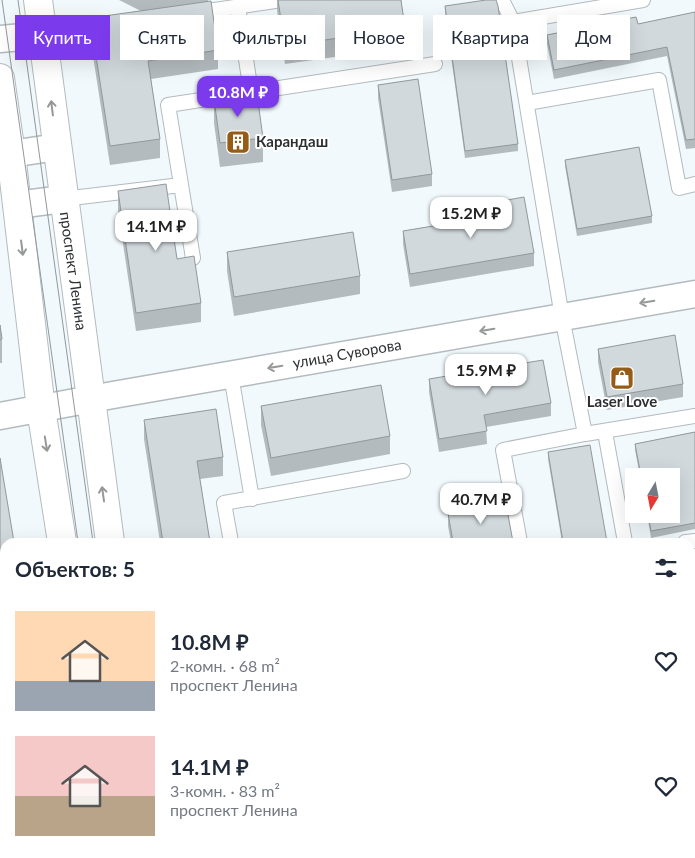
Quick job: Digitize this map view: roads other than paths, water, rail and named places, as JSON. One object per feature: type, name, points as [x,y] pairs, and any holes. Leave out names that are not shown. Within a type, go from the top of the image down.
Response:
[{"type":"main road","name":"проспект Ленина","points":[[38,0],[40,15]]},
{"type":"main road","name":"проспект Ленина","points":[[46,60],[63,199],[109,538]]},
{"type":"main road","points":[[0,78],[5,155],[17,205],[41,410],[61,538]]},
{"type":"street","points":[[0,40],[15,38]]},
{"type":"street","points":[[5,155],[57,147]]},
{"type":"street","points":[[17,205],[63,199]]},
{"type":"street","name":"улица Суворова","points":[[0,416],[695,294]]},
{"type":"lane","points":[[180,15],[282,0]]},
{"type":"lane","points":[[502,0],[510,15]]},
{"type":"lane","points":[[547,16],[643,0]]},
{"type":"lane","points":[[238,7],[251,92]]},
{"type":"lane","points":[[520,60],[562,317],[585,434]]},
{"type":"lane","points":[[193,258],[168,105],[435,64]]},
{"type":"lane","points":[[527,103],[660,80],[679,188],[695,184]]},
{"type":"lane","points":[[63,199],[181,185]]},
{"type":"lane","points":[[231,375],[252,499]]},
{"type":"lane","points":[[519,538],[503,450],[695,416]]},
{"type":"lane","points":[[605,432],[624,538]]},
{"type":"lane","points":[[230,538],[224,503],[403,471]]},
{"type":"tram line","points":[[2,0],[77,538]]},
{"type":"tram line","points":[[18,0],[92,538]]},
{"type":"place","name":"Карандаш","points":[[238,142]]},
{"type":"place","name":"Laser Love","points":[[622,378]]}]
